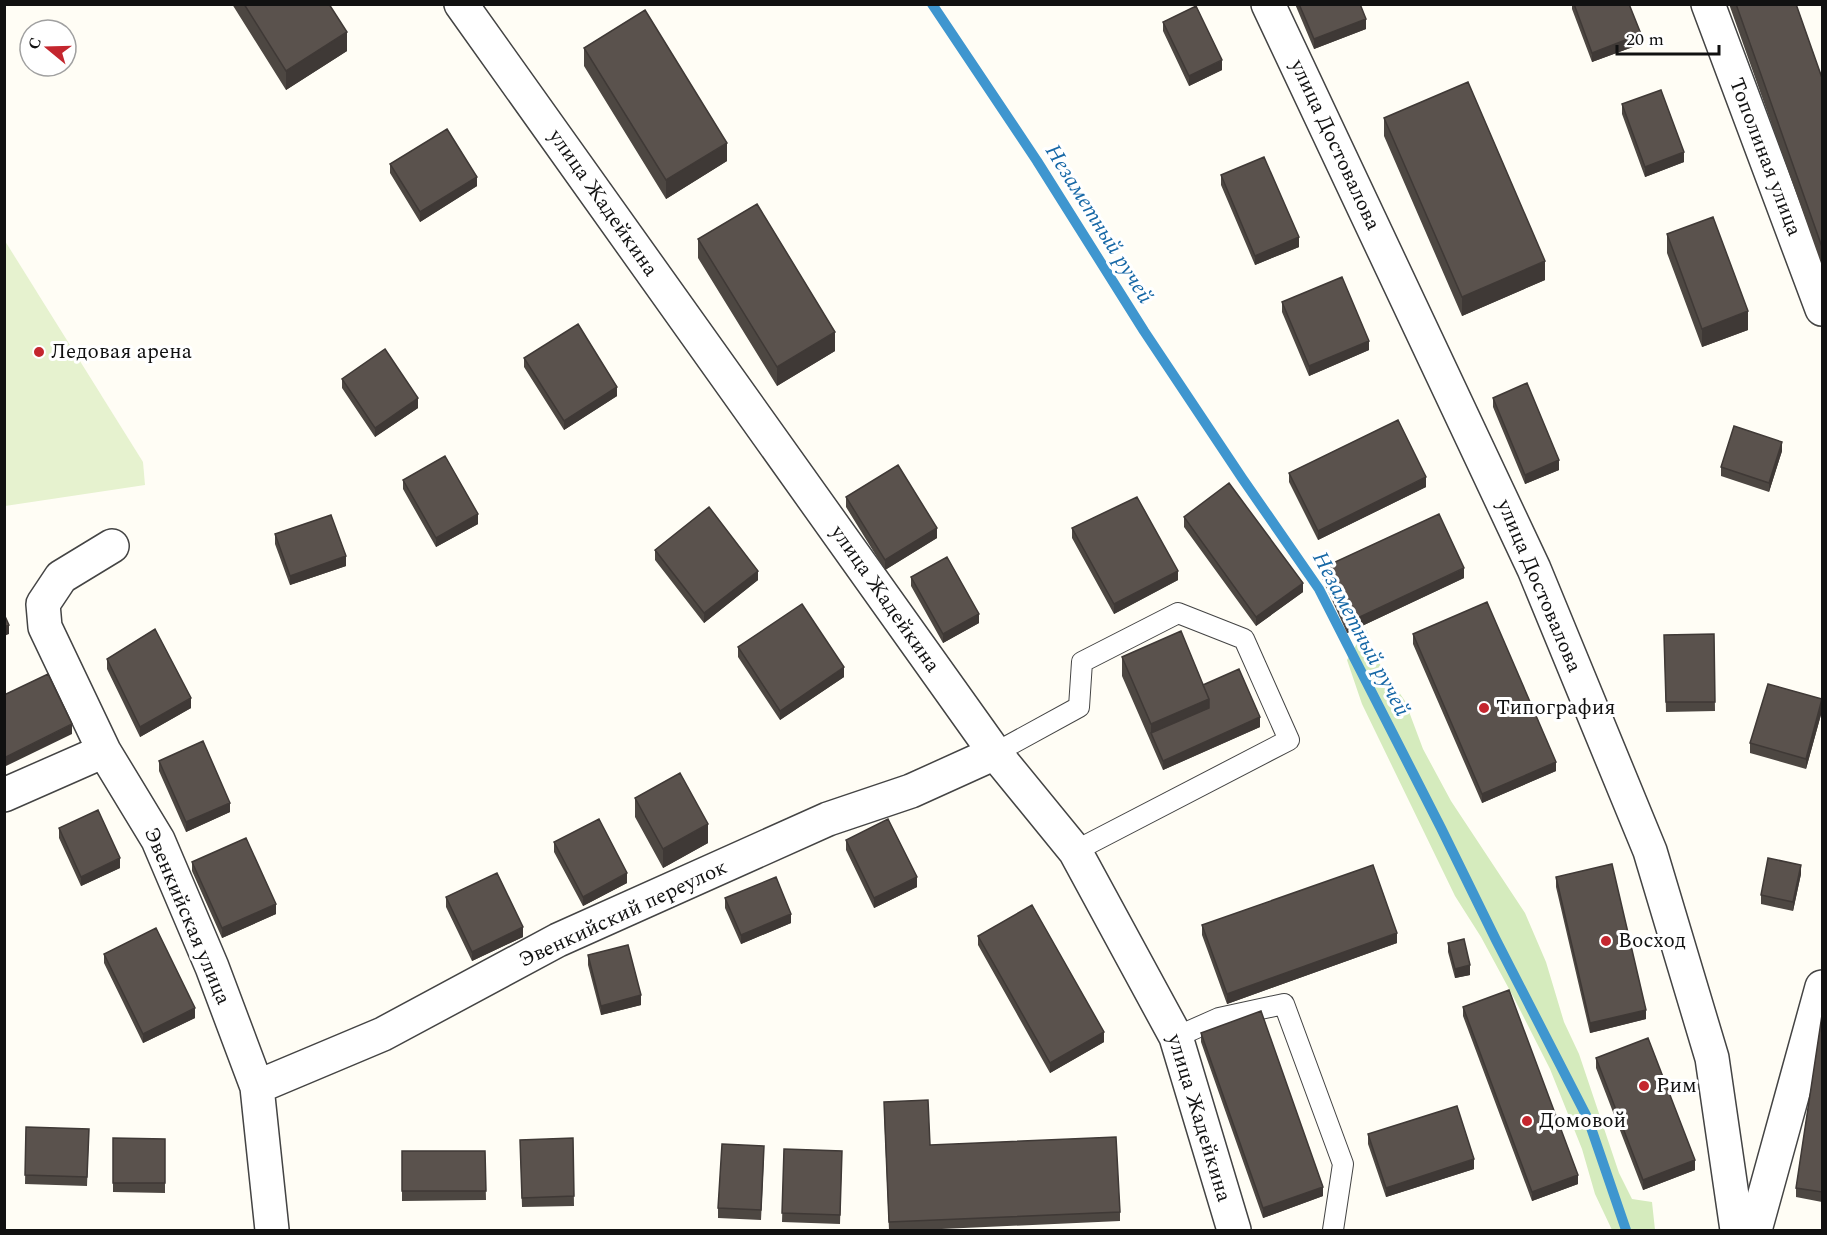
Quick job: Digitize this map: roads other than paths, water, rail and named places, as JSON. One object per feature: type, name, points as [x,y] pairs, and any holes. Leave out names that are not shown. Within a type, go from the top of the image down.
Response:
[{"type":"street","name":"улица Жадейкина","points":[[461,4],[995,753],[1075,852],[1176,1037],[1234,1230]]},
{"type":"street","name":"улица Достовалова","points":[[1268,4],[1534,569],[1650,851],[1712,1058],[1737,1230]]},
{"type":"street","name":"Тополиная улица","points":[[1708,4],[1822,309]]},
{"type":"street","name":"Эвенкийская улица","points":[[112,546],[61,577],[42,604],[45,627],[104,751],[158,840],[212,967],[256,1087],[272,1230]]},
{"type":"street","points":[[4,795],[104,751]]},
{"type":"street","name":"Эвенкийский переулок","points":[[256,1087],[383,1034],[558,940],[828,819],[911,791],[995,753]]},
{"type":"street","points":[[1755,1230],[1822,987]]},
{"type":"lane","points":[[995,753],[1079,707],[1082,662],[1178,614],[1244,639],[1289,740],[1075,852]]},
{"type":"lane","points":[[1176,1037],[1219,1018],[1284,1004],[1343,1164],[1333,1230]]},
{"type":"waterway","name":"Незаметный ручей","points":[[932,4],[1037,161],[1144,331],[1319,589],[1588,1119],[1626,1230]]},
{"type":"place","name":"Ледовая арена","points":[[39,352]]},
{"type":"place","name":"Типография","points":[[1484,708]]},
{"type":"place","name":"Восход","points":[[1606,941]]},
{"type":"place","name":"Рим","points":[[1644,1086]]},
{"type":"place","name":"Домовой","points":[[1527,1121]]}]
